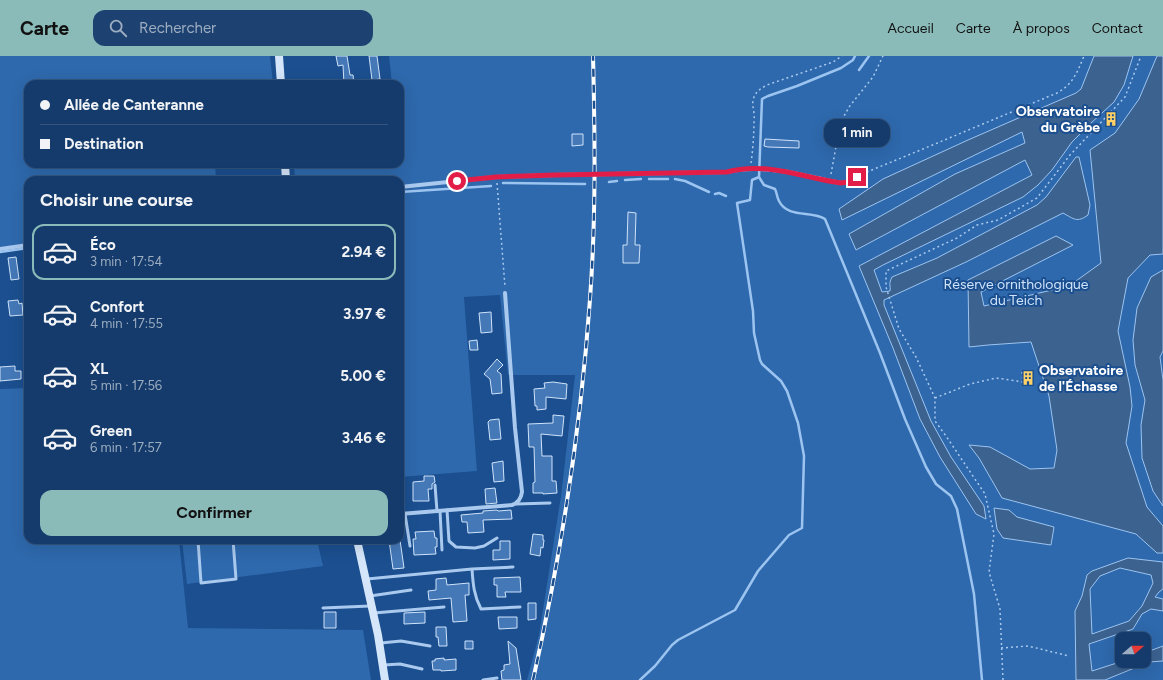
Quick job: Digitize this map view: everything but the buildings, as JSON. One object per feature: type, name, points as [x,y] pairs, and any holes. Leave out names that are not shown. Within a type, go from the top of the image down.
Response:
[{"type":"main road","points":[[279,56],[282,80]]},
{"type":"main road","points":[[358,544],[380,643],[385,680]]},
{"type":"street","points":[[404,187],[496,177],[727,172],[738,169],[790,172],[841,183],[848,182],[857,177]]},
{"type":"street","points":[[0,249],[24,246]]},
{"type":"street","points":[[404,514],[512,505],[516,504],[519,500],[522,492],[515,428],[506,293]]},
{"type":"lane","points":[[435,485],[442,550]]},
{"type":"lane","points":[[516,504],[550,503]]},
{"type":"lane","points":[[447,510],[449,541],[456,547],[475,548],[484,546],[497,538]]},
{"type":"lane","points":[[404,522],[410,546]]},
{"type":"lane","points":[[198,544],[201,583],[236,579],[233,544]]},
{"type":"lane","points":[[366,579],[472,569],[512,567]]},
{"type":"lane","points":[[472,569],[473,588],[476,600],[481,609],[520,606]]},
{"type":"lane","points":[[370,596],[411,590]]},
{"type":"lane","points":[[322,608],[373,609],[444,607]]},
{"type":"lane","points":[[380,643],[401,641],[430,646]]},
{"type":"lane","points":[[383,665],[400,664],[422,669]]},
{"type":"lane","points":[[483,680],[497,678]]},
{"type":"path","points":[[752,169],[755,117],[753,100],[756,92],[767,85],[833,62],[842,56]]},
{"type":"path","points":[[830,181],[839,130],[843,118],[849,107],[873,77],[883,56]]},
{"type":"path","points":[[857,177],[1056,93],[1073,80],[1084,56]]},
{"type":"path","points":[[1003,680],[1000,610],[989,572],[994,534],[985,494],[935,421],[935,398],[916,357],[898,329],[886,287],[886,271],[957,238],[977,225],[998,220],[1037,198],[1070,155],[1125,97],[1141,56]]},
{"type":"path","points":[[496,177],[506,293]]},
{"type":"path","points":[[935,398],[970,384],[996,378],[1023,382],[1022,372]]},
{"type":"path","points":[[1001,648],[1028,646],[1069,656]]},
{"type":"green space","points":[[0,56],[270,56],[273,80],[24,80],[24,168],[215,168],[216,176],[24,176],[24,245],[0,249]]},
{"type":"green space","name":"Réserve ornithologique du Teich","points":[[389,56],[1163,56],[1163,680],[527,680],[539,635],[561,496],[575,375],[508,375],[500,295],[464,297],[477,471],[404,477],[404,176],[295,176],[294,168],[404,168],[404,80],[392,80]]},
{"type":"green space","points":[[24,388],[24,544],[179,544],[188,628],[363,630],[371,680],[0,680],[0,389]]},
{"type":"green space","points":[[182,544],[318,544],[323,566],[187,584]]},
{"type":"shaded area","points":[[1094,56],[1133,56],[1124,85],[1114,102],[1072,142],[1052,170],[1038,185],[1023,197],[874,270],[882,292],[890,291],[892,277],[937,258],[1037,205],[1046,197],[1076,157],[1079,157],[1090,205],[1088,215],[1081,219],[1076,219],[1063,213],[966,262],[884,300],[884,305],[931,421],[951,457],[984,506],[986,519],[976,514],[940,457],[920,419],[893,348],[859,266],[1032,175],[1025,160],[856,250],[849,234],[955,174],[1025,143],[1022,132],[842,220],[839,209],[883,179],[1076,93],[1081,89]]},
{"type":"shaded area","points":[[1157,56],[1163,56],[1163,254],[1150,255],[1128,278],[1118,331],[1130,387],[1132,406],[1126,443],[1147,507],[1163,526],[1163,553],[1157,553],[1136,534],[1002,498],[979,458],[969,445],[990,447],[1030,469],[1054,468],[1057,450],[1049,396],[1031,342],[969,347],[968,280],[1056,236],[1073,245],[981,292],[984,306],[1069,286],[1101,263],[1090,150],[1115,133],[1139,99]]},
{"type":"shaded area","points":[[1163,270],[1163,351],[1160,357],[1163,380],[1163,506],[1153,491],[1142,458],[1141,425],[1145,400],[1135,365],[1133,340],[1137,308],[1151,277]]},
{"type":"shaded area","points":[[994,508],[1009,510],[1017,517],[1054,527],[1051,545],[1003,538],[997,529]]},
{"type":"shaded area","points":[[1128,558],[1163,562],[1163,589],[1155,597],[1163,599],[1163,611],[1151,609],[1142,614],[1133,629],[1124,632],[1115,632],[1115,635],[1089,644],[1092,671],[1115,664],[1115,668],[1134,668],[1105,680],[1076,680],[1075,611],[1082,596],[1087,575],[1092,571]],"holes":[[[1120,568],[1151,575],[1153,583],[1142,606],[1129,621],[1092,634],[1090,589],[1100,576]]]},
{"type":"shaded area","points":[[1163,646],[1163,661],[1151,662],[1151,650]]},
{"type":"waterway","points":[[855,56],[853,60],[841,68],[762,99],[759,177],[764,185],[775,189],[779,201],[783,207],[794,212],[820,216],[825,219],[880,353],[905,419],[926,467],[936,484],[951,496],[957,509],[974,594],[982,680]]},
{"type":"waterway","points":[[859,70],[869,56]]},
{"type":"waterway","points":[[640,680],[655,666],[678,640],[735,610],[758,571],[789,535],[802,528],[804,456],[798,423],[787,391],[781,381],[762,364],[760,360],[754,333],[753,311],[737,203],[750,200],[752,180],[759,177]]},
{"type":"waterway","points":[[625,180],[641,179]]},
{"type":"waterway","points":[[649,179],[668,179]]},
{"type":"waterway","points":[[675,179],[685,181],[709,192]]},
{"type":"waterway","points":[[609,182],[617,181]]},
{"type":"waterway","points":[[503,183],[585,184]]},
{"type":"waterway","points":[[404,192],[491,186]]},
{"type":"waterway","points":[[715,194],[719,193],[726,196]]},
{"type":"waterway","points":[[0,252],[24,249]]},
{"type":"railway","points":[[533,680],[569,491],[586,347],[592,269],[594,208],[595,147],[593,56]]},
{"type":"place","name":"Observatoire du Grèbe","points":[[1111,119]]},
{"type":"place","name":"Observatoire de l'Échasse","points":[[1028,378]]},
{"type":"route","points":[[457,181],[496,177],[555,175],[727,172],[738,169],[790,172],[841,183],[848,182],[857,177]]}]
